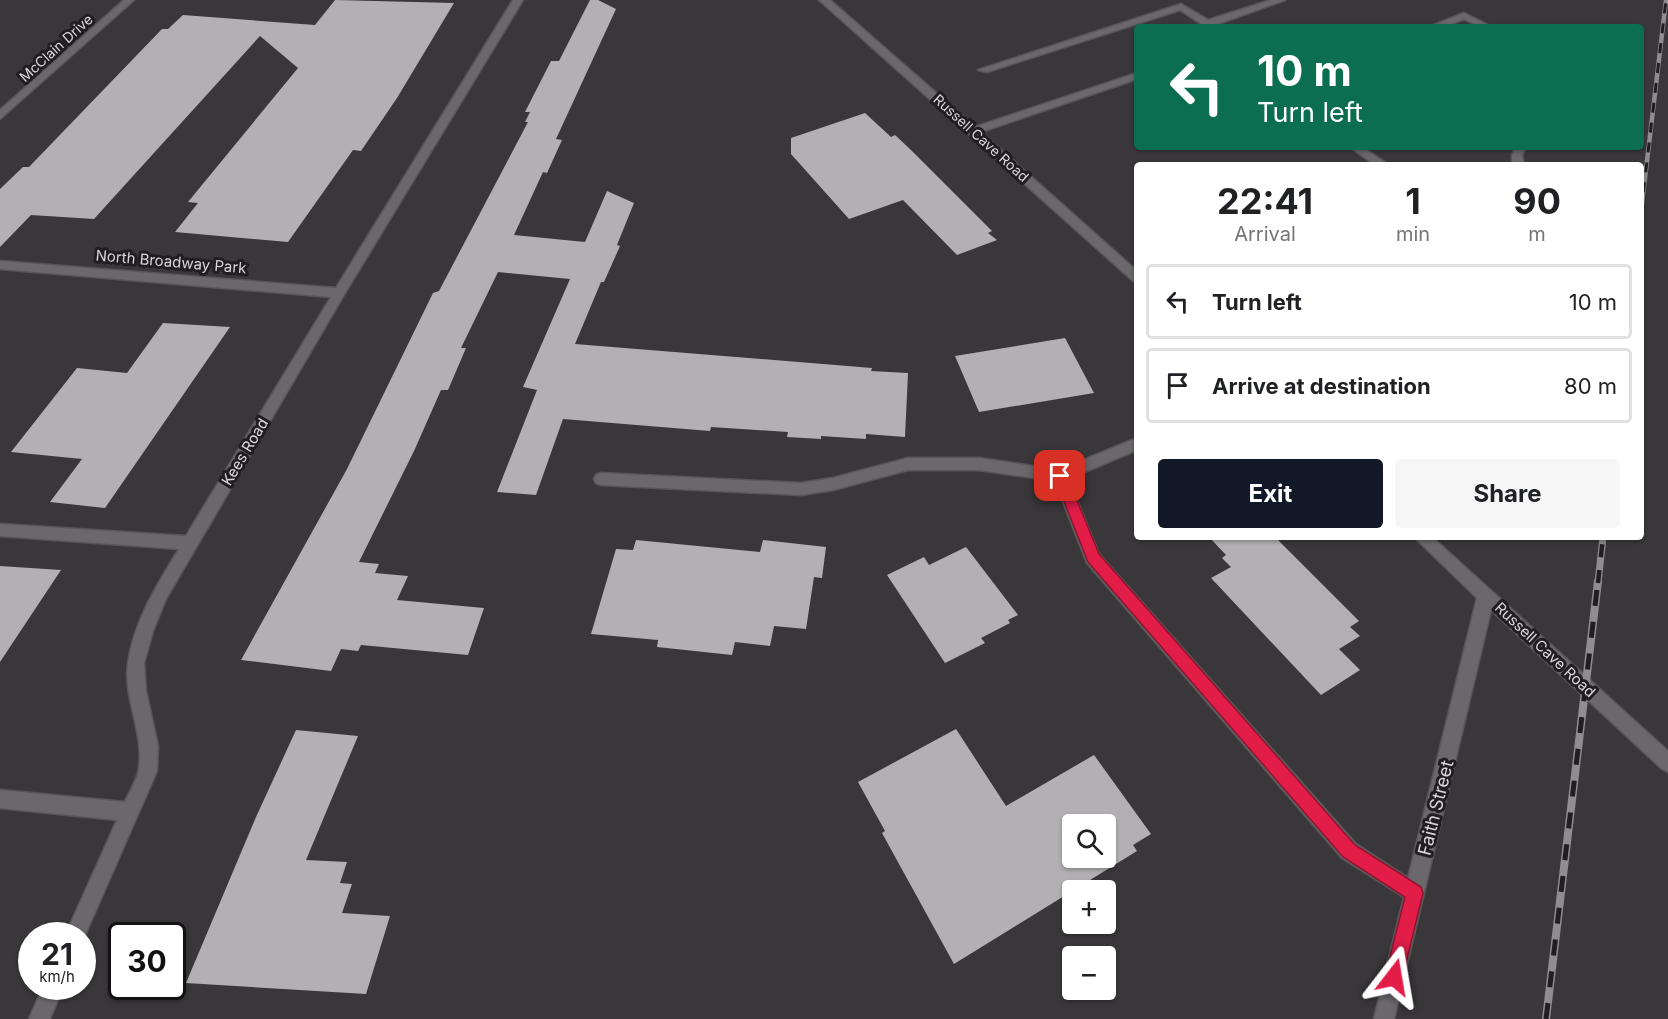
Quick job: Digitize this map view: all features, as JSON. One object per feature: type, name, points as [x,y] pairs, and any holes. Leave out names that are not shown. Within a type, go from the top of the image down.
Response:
[{"type":"street","name":"McClain Drive","points":[[0,116],[129,0]]},
{"type":"street","name":"Kees Road","points":[[81,922],[148,771],[149,746],[137,691],[136,663],[145,631],[159,596],[339,293],[518,0]]},
{"type":"street","name":"Russell Cave Road","points":[[824,0],[1134,275]]},
{"type":"street","points":[[1215,24],[1280,0]]},
{"type":"street","points":[[983,70],[1181,7],[1207,24]]},
{"type":"street","points":[[1442,24],[1464,16],[1481,24]]},
{"type":"street","points":[[974,131],[1134,77]]},
{"type":"street","points":[[1360,150],[1378,162]]},
{"type":"street","name":"North Broadway Park","points":[[0,265],[339,293]]},
{"type":"street","points":[[601,479],[801,489],[833,484],[908,464],[979,464],[1060,476],[1134,445]]},
{"type":"street","points":[[1060,476],[1093,558],[1349,851],[1414,893]]},
{"type":"street","points":[[0,530],[190,543]]},
{"type":"street","name":"Russell Cave Road","points":[[1425,540],[1668,763]]},
{"type":"street","name":"Faith Street","points":[[1384,1019],[1476,646],[1486,596]]},
{"type":"street","points":[[0,799],[129,812]]},
{"type":"street","points":[[39,1019],[47,1000]]},
{"type":"building","points":[[335,0],[454,3],[397,98],[361,151],[353,150],[288,242],[175,232],[198,203],[188,202],[298,68],[260,36],[94,219],[31,215],[0,247],[0,189],[23,167],[29,167],[162,29],[168,29],[183,15],[315,25]]},
{"type":"building","points":[[590,0],[598,0],[616,9],[556,139],[562,140],[547,173],[543,172],[514,235],[585,242],[607,191],[634,203],[617,245],[620,246],[604,282],[601,282],[575,344],[872,368],[871,371],[908,373],[905,437],[866,434],[866,439],[821,436],[821,439],[787,437],[788,432],[711,427],[710,431],[563,419],[536,495],[497,492],[537,390],[523,387],[570,279],[498,272],[461,348],[466,348],[448,390],[441,390],[414,451],[359,562],[379,564],[375,573],[408,576],[397,600],[484,608],[468,655],[361,645],[358,651],[341,649],[331,671],[241,660],[347,469],[433,293],[439,291],[528,122],[525,122],[530,112],[525,112],[551,61],[559,61]]},
{"type":"building","points":[[865,113],[891,137],[895,135],[911,150],[992,231],[988,233],[997,240],[957,255],[903,200],[849,219],[791,154],[791,138]]},
{"type":"building","points":[[163,323],[230,327],[105,508],[50,502],[82,459],[11,452],[77,368],[127,373]]},
{"type":"building","points":[[1065,338],[1094,393],[979,412],[955,356]]},
{"type":"building","points":[[636,540],[760,552],[763,540],[826,547],[822,578],[814,577],[806,629],[774,626],[770,646],[735,642],[732,655],[657,647],[658,640],[591,634],[616,549],[633,550]]},
{"type":"building","points":[[1212,540],[1278,540],[1359,621],[1350,627],[1360,636],[1339,649],[1360,670],[1321,695],[1211,578],[1231,567],[1222,558],[1226,555]]},
{"type":"building","points":[[966,547],[1018,615],[1008,620],[1010,623],[981,638],[985,643],[945,663],[887,575],[924,557],[929,565]]},
{"type":"building","points":[[0,566],[61,570],[0,662]]},
{"type":"building","points":[[956,729],[1006,806],[1094,755],[1151,834],[1133,845],[1137,851],[1116,864],[1116,814],[1062,814],[1062,868],[1109,868],[1090,880],[1062,880],[1062,897],[954,964],[882,833],[885,831],[858,782]]},
{"type":"building","points":[[296,730],[358,736],[306,860],[347,862],[340,883],[352,884],[342,913],[390,916],[366,994],[186,983],[256,817]]},
{"type":"railway","points":[[1644,187],[1666,0]]},
{"type":"railway","points":[[1598,583],[1603,540]]},
{"type":"railway","points":[[1546,1019],[1598,581]]},
{"type":"route","points":[[1060,476],[1093,558],[1349,851],[1414,893],[1394,977]]}]
